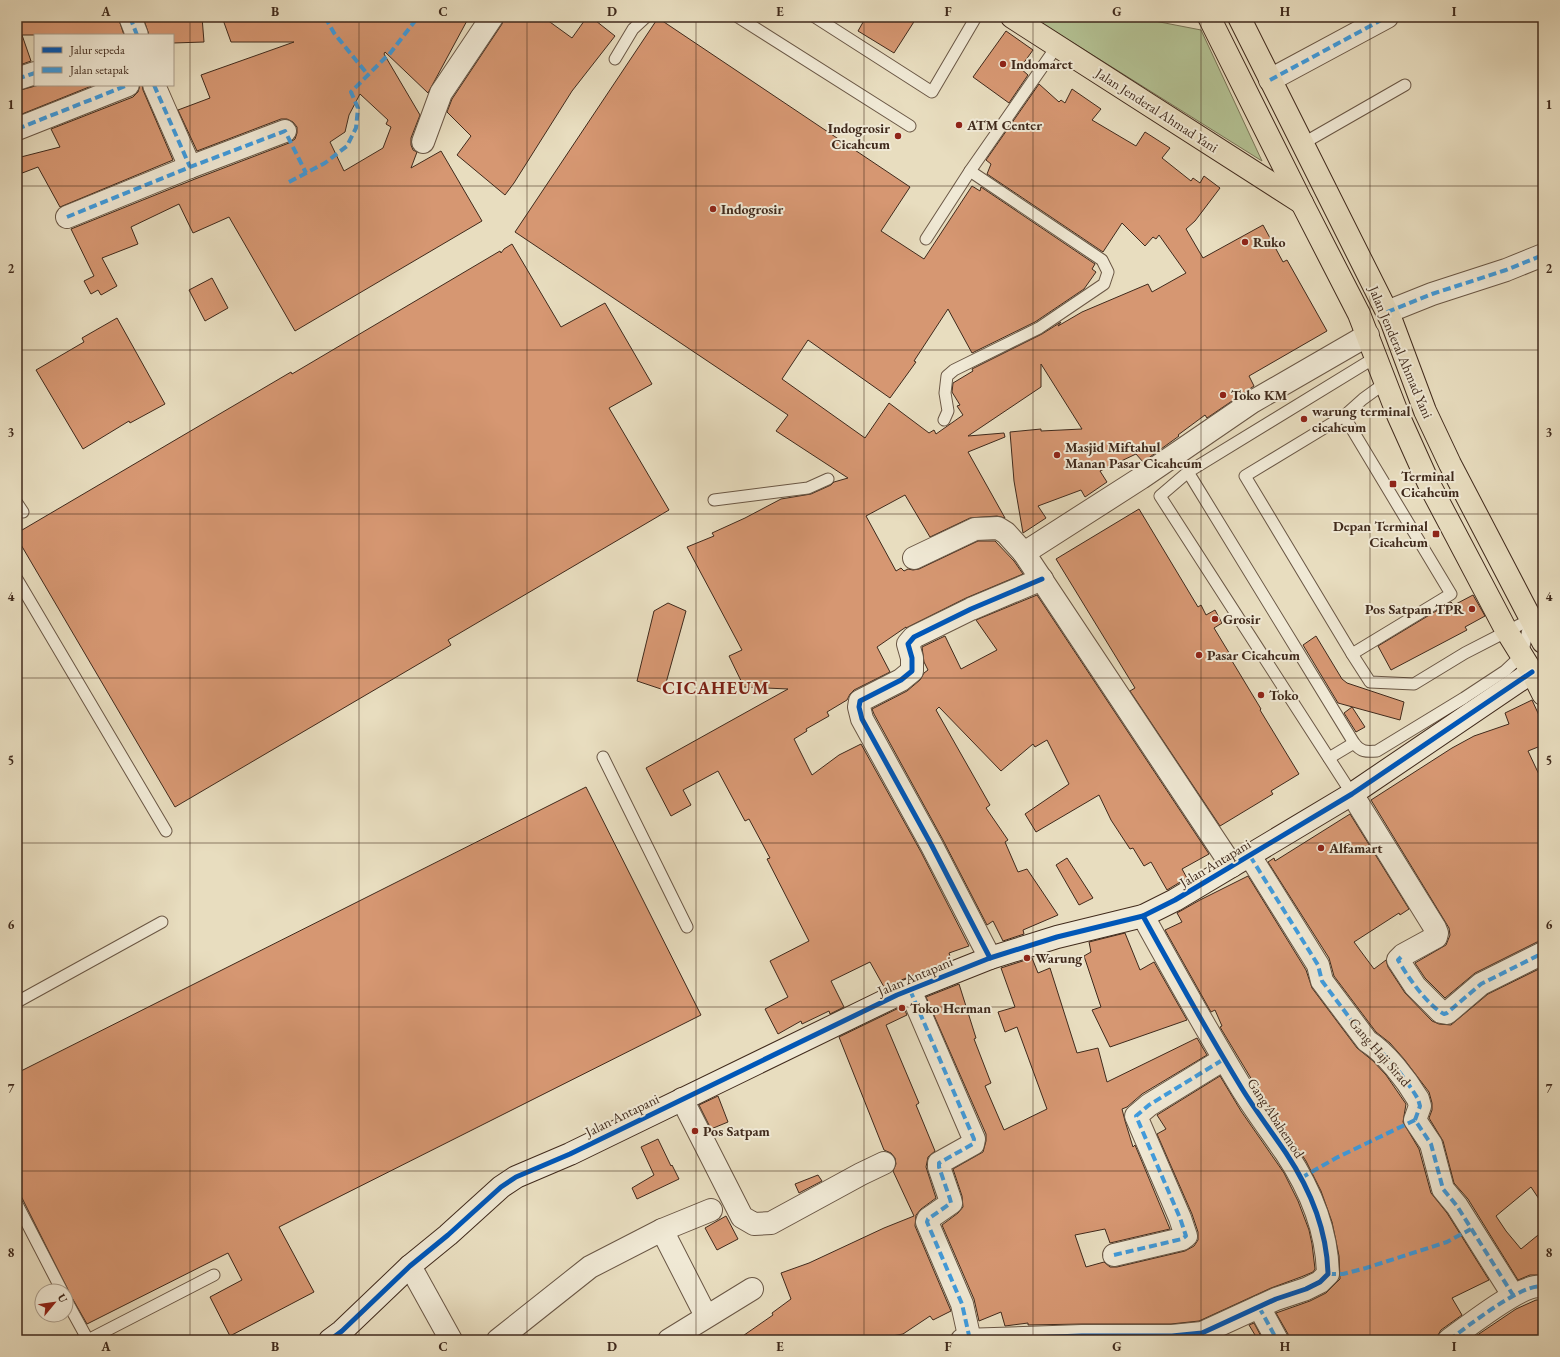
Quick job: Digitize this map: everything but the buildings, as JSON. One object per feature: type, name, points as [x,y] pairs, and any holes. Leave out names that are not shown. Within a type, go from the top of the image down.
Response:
[{"type":"main road","name":"Jalan Jenderal Ahmad Yani","points":[[1012,17],[1302,203]]},
{"type":"main road","name":"Jalan Jenderal Ahmad Yani","points":[[1209,17],[1359,314],[1385,383],[1429,484],[1506,630],[1543,694]]},
{"type":"main road","name":"Jalan Jenderal Ahmad Yani","points":[[1239,17],[1387,312],[1426,411],[1450,464],[1543,642]]},
{"type":"street","points":[[130,17],[136,34]]},
{"type":"street","points":[[423,142],[440,93],[492,17]]},
{"type":"street","points":[[1270,80],[1387,17]]},
{"type":"street","points":[[17,79],[34,73]]},
{"type":"street","points":[[17,129],[125,86]]},
{"type":"street","points":[[154,86],[190,166]]},
{"type":"street","points":[[67,217],[190,166],[285,131]]},
{"type":"street","points":[[1387,312],[1432,294],[1506,270],[1543,255]]},
{"type":"street","points":[[1024,553],[1141,478],[1252,402],[1368,335]]},
{"type":"street","name":"Gang Haji Sirad","points":[[914,558],[975,529],[998,528],[1006,533],[1024,553],[1241,861],[1318,966],[1322,980],[1367,1041],[1386,1056],[1418,1099],[1420,1106],[1416,1120],[1430,1144],[1443,1189],[1458,1206],[1513,1295]]},
{"type":"street","points":[[990,958],[932,846],[862,720],[859,707],[860,701],[901,680],[912,671],[912,658],[908,644],[914,637],[971,609],[1042,579]]},
{"type":"street","name":"Jalan Antapani","points":[[330,1340],[342,1331],[410,1266],[448,1235],[501,1187],[516,1177],[570,1154],[910,990],[990,958],[1057,937],[1143,916],[1175,900],[1352,794],[1527,664]]},
{"type":"street","points":[[1352,794],[1437,933],[1436,937],[1432,940],[1400,956],[1398,960],[1415,986],[1444,1014],[1481,984],[1543,953]]},
{"type":"street","name":"Gang Abahemod","points":[[1143,916],[1224,1059],[1248,1098],[1287,1154],[1310,1193],[1324,1235],[1328,1268],[1326,1278],[1306,1289],[1276,1299],[1259,1307]]},
{"type":"street","points":[[910,990],[974,1139],[973,1144],[939,1163],[951,1203],[931,1216],[927,1222],[962,1304],[970,1340]]},
{"type":"street","points":[[1114,1255],[1182,1239],[1186,1236],[1180,1218],[1136,1116],[1149,1106],[1224,1059]]},
{"type":"street","points":[[682,1099],[742,1217],[754,1224],[771,1223],[861,1174],[884,1164]]},
{"type":"street","points":[[498,1340],[590,1267],[662,1230],[711,1210]]},
{"type":"street","points":[[662,1230],[706,1316]]},
{"type":"street","points":[[410,1266],[451,1340]]},
{"type":"street","points":[[1449,1340],[1513,1295],[1536,1286],[1543,1287]]},
{"type":"street","points":[[669,1340],[752,1289]]},
{"type":"street","points":[[962,1340],[1082,1336],[1172,1336],[1202,1333],[1259,1307],[1277,1340]]},
{"type":"lane","points":[[615,59],[633,29],[646,17]]},
{"type":"lane","points":[[738,17],[910,126]]},
{"type":"lane","points":[[815,17],[932,92],[976,17]]},
{"type":"lane","points":[[926,239],[970,171],[1057,46]]},
{"type":"lane","points":[[1302,144],[1405,85]]},
{"type":"lane","points":[[944,420],[948,411],[945,393],[947,376],[954,370],[1039,328],[1104,284],[1108,272],[1102,260],[970,171]]},
{"type":"lane","points":[[1352,794],[1160,496],[1188,472],[1376,357]]},
{"type":"lane","points":[[1385,383],[1363,399],[1344,416],[1245,476],[1352,654],[1370,682],[1414,684],[1465,653],[1531,618]]},
{"type":"lane","points":[[1344,416],[1451,594],[1352,654]]},
{"type":"lane","points":[[1188,472],[1359,750],[1365,752],[1377,751],[1505,671],[1527,664],[1531,618]]},
{"type":"lane","points":[[714,500],[808,488],[828,479]]},
{"type":"lane","points":[[17,579],[166,831]]},
{"type":"lane","points":[[1329,758],[1354,743]]},
{"type":"lane","points":[[603,757],[687,927]]},
{"type":"lane","points":[[17,1002],[162,922]]},
{"type":"lane","points":[[17,1204],[58,1283]]},
{"type":"lane","points":[[74,1315],[88,1340],[214,1275]]},
{"type":"green space","points":[[1032,17],[1134,17],[1201,30],[1262,161]]},
{"type":"marked path","points":[[130,17],[137,34]]},
{"type":"marked path","points":[[325,17],[334,33],[368,75]]},
{"type":"marked path","points":[[289,182],[325,163],[347,146],[356,128],[358,108],[351,92],[388,56],[418,17]]},
{"type":"marked path","points":[[1270,80],[1387,17]]},
{"type":"marked path","points":[[17,79],[34,73]]},
{"type":"marked path","points":[[17,129],[125,86]]},
{"type":"marked path","points":[[154,86],[190,167]]},
{"type":"marked path","points":[[67,217],[190,167],[285,131],[306,173]]},
{"type":"marked path","points":[[1387,312],[1432,294],[1506,270],[1543,255]]},
{"type":"marked path","points":[[1250,856],[1318,965],[1322,981],[1367,1041],[1381,1052],[1395,1067],[1408,1083],[1418,1099],[1420,1106],[1415,1120],[1431,1144],[1443,1189],[1457,1206],[1513,1295]]},
{"type":"marked path","points":[[1401,957],[1398,960],[1412,982],[1425,998],[1444,1014],[1481,984],[1543,953]]},
{"type":"marked path","points":[[910,990],[974,1139],[973,1144],[939,1163],[951,1203],[928,1219],[927,1222],[962,1304],[970,1340]]},
{"type":"marked path","points":[[1114,1255],[1182,1239],[1186,1236],[1180,1218],[1136,1116],[1149,1105],[1224,1059]]},
{"type":"marked path","points":[[1301,1178],[1336,1158],[1415,1120]]},
{"type":"marked path","points":[[1328,1274],[1343,1274],[1366,1268],[1447,1242],[1471,1229]]},
{"type":"marked path","points":[[1449,1340],[1481,1316],[1509,1298],[1534,1287],[1543,1287]]},
{"type":"marked path","points":[[1259,1307],[1277,1340]]},
{"type":"cycle path","points":[[990,958],[932,846],[862,719],[859,707],[860,701],[901,680],[912,671],[912,658],[908,644],[914,637],[971,609],[1042,579]]},
{"type":"cycle path","points":[[330,1340],[342,1331],[410,1266],[448,1235],[501,1187],[516,1177],[570,1154],[897,995],[990,958],[1057,937],[1143,916],[1175,900],[1352,794],[1532,672]]},
{"type":"cycle path","points":[[962,1340],[1082,1336],[1172,1336],[1202,1333],[1276,1299],[1306,1289],[1320,1282],[1328,1274],[1327,1258],[1321,1226],[1303,1181],[1286,1153],[1241,1087],[1143,916]]},
{"type":"place","name":"Indomaret","points":[[1003,64]]},
{"type":"place","name":"ATM Center","points":[[959,125]]},
{"type":"place","name":"Indogrosir Cicaheum","points":[[898,136]]},
{"type":"place","name":"Indogrosir","points":[[713,209]]},
{"type":"place","name":"Ruko","points":[[1245,242]]},
{"type":"place","name":"Toko KM","points":[[1223,395]]},
{"type":"place","name":"warung terminal cicaheum","points":[[1304,419]]},
{"type":"place","name":"Masjid Miftahul Manan Pasar Cicaheum","points":[[1057,455]]},
{"type":"place","name":"Terminal Cicaheum","points":[[1393,484]]},
{"type":"place","name":"Depan Terminal Cicaheum","points":[[1436,534]]},
{"type":"place","name":"Pos Satpam TPR","points":[[1472,609]]},
{"type":"place","name":"Grosir","points":[[1215,619]]},
{"type":"place","name":"Pasar Cicaheum","points":[[1199,655]]},
{"type":"place","name":"Toko","points":[[1261,695]]},
{"type":"place","name":"Alfamart","points":[[1321,848]]},
{"type":"place","name":"Warung","points":[[1027,958]]},
{"type":"place","name":"Toko Herman","points":[[902,1008]]},
{"type":"place","name":"Pos Satpam","points":[[695,1131]]},
{"type":"district","name":"CICAHEUM","points":[[716,687]]}]
